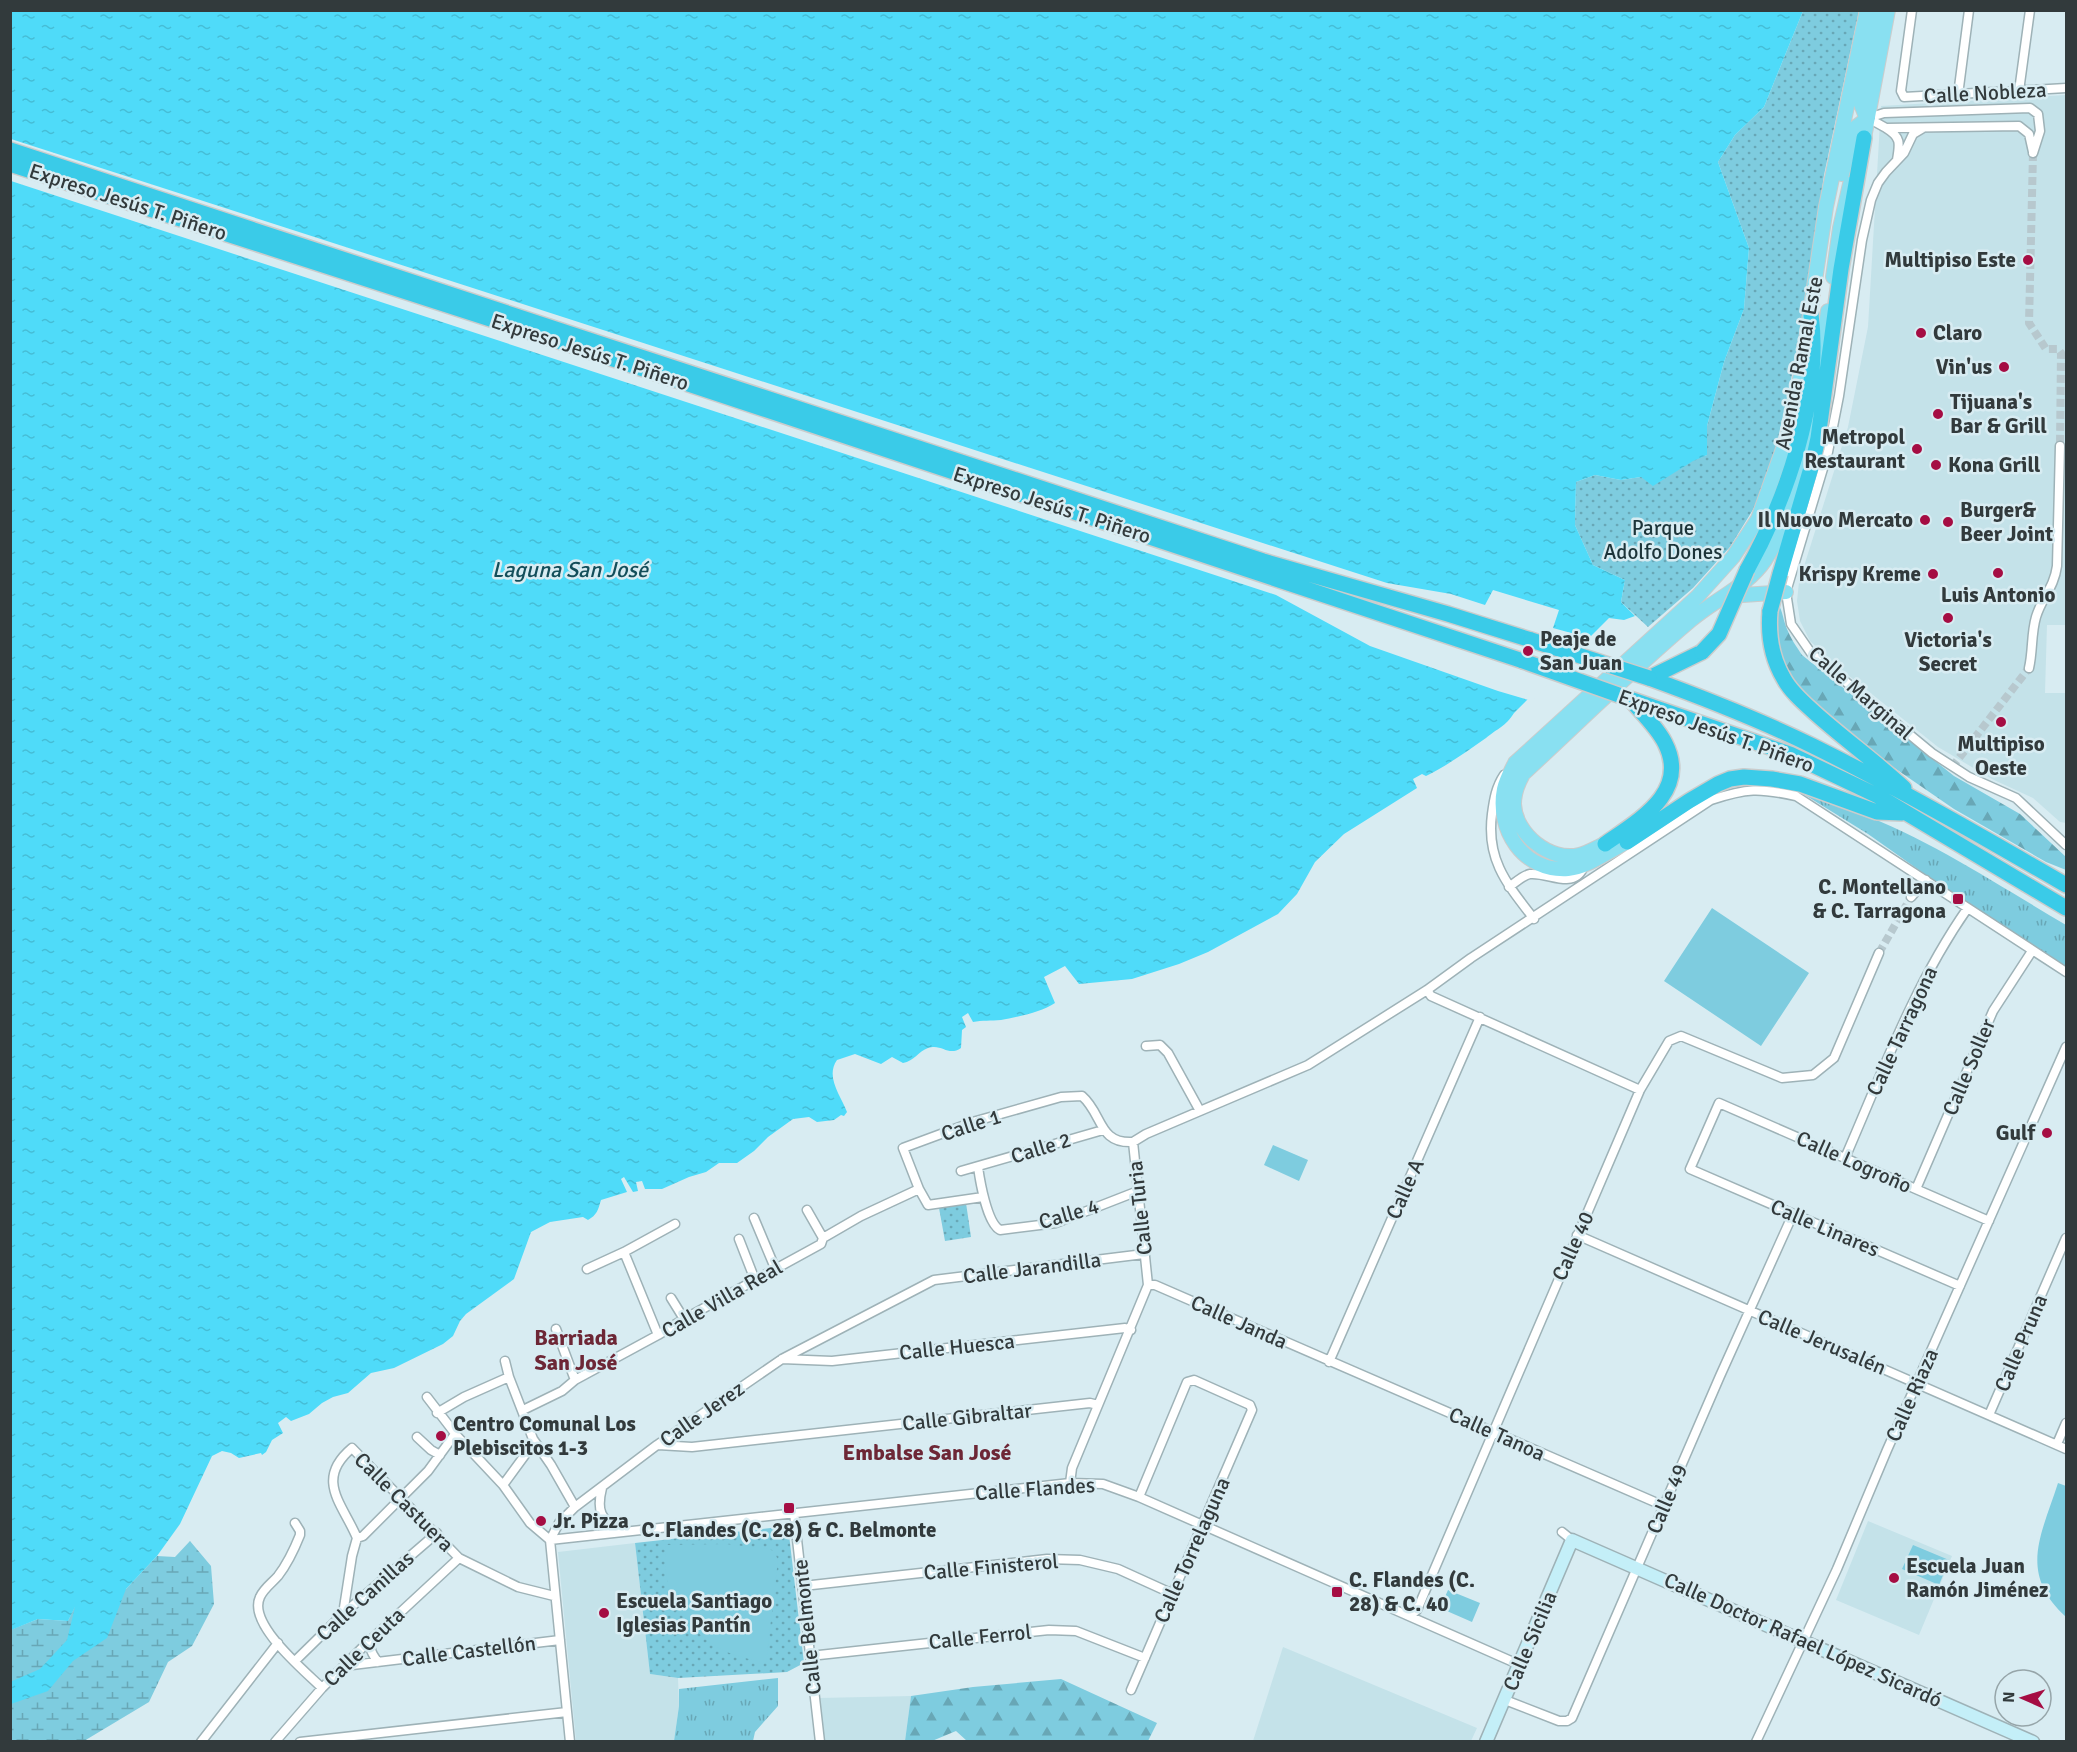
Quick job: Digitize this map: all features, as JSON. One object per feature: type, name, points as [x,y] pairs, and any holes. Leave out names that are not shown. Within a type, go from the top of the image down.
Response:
[{"type":"highway","points":[[1627,842],[1718,784],[1744,777],[1761,777],[1793,783],[1877,812],[1912,807],[1886,771],[1831,728],[1792,690],[1784,679],[1772,650],[1770,635],[1770,611],[1813,460],[1822,415],[1841,269],[1864,138]]},
{"type":"highway","name":"Expreso Jesús T. Piñero","points":[[10,150],[1263,561],[1448,614],[1648,678],[1712,701],[1812,746],[1912,807],[2067,909]]},
{"type":"highway","name":"Expreso Jesús T. Piñero","points":[[10,164],[568,344],[1331,597],[1790,754],[1878,796],[1912,807],[2067,885]]},
{"type":"highway","points":[[1648,678],[1702,652],[1719,634],[1747,570],[1765,537],[1781,499],[1796,451],[1805,411],[1814,338],[1810,314]]},
{"type":"highway","points":[[1605,844],[1650,810],[1662,798],[1670,778],[1670,758],[1664,742],[1630,699]]},
{"type":"main road","name":"Avenida Ramal Este","points":[[1627,842],[1585,864],[1572,868],[1547,867],[1530,859],[1516,846],[1508,833],[1502,806],[1504,786],[1515,763],[1697,597],[1733,556],[1758,519],[1788,435],[1801,374],[1844,113],[1867,10]]},
{"type":"main road","points":[[1820,248],[1833,217],[1851,138],[1856,127],[1868,118],[1861,104],[1861,92],[1877,10]]},
{"type":"main road","name":"Avenida Ramal Este","points":[[1605,844],[1579,855],[1557,854],[1544,848],[1526,835],[1520,826],[1514,804],[1517,786],[1523,774],[1661,646],[1710,604],[1755,574],[1778,538],[1789,512],[1806,453],[1814,413],[1840,228],[1849,185],[1864,138],[1888,10]]},
{"type":"main road","points":[[1723,597],[1786,592]]},
{"type":"street","name":"Calle Nobleza","points":[[1912,10],[1901,91],[1904,97],[2067,88]]},
{"type":"street","points":[[1958,95],[1969,10]]},
{"type":"street","points":[[2019,91],[2030,10]]},
{"type":"street","points":[[1864,138],[1875,130],[1886,128],[2019,126],[2029,134],[2033,153],[2040,131],[2038,114],[2030,108],[1907,111],[1884,113],[1868,118]]},
{"type":"street","points":[[1868,118],[1896,134],[1900,146],[1897,160]]},
{"type":"street","name":"Calle Marginal","points":[[1923,128],[1913,134],[1904,153],[1878,183],[1871,200],[1828,452],[1786,592],[1791,624],[1810,652],[1932,753],[1969,777],[2016,798],[2067,845]]},
{"type":"street","points":[[2029,668],[2032,657],[2033,627],[2041,604],[2055,579],[2057,566],[2060,446]]},
{"type":"street","points":[[1515,763],[1497,785],[1491,824],[1492,848],[1498,869],[1534,919]]},
{"type":"street","name":"Calle Turia","points":[[1070,1483],[1072,1468],[1148,1285],[1133,1142],[1146,1134],[1308,1065],[1428,990],[1471,958],[1534,919],[1711,800],[1740,791],[1768,790],[1796,796],[2067,972]]},
{"type":"street","points":[[1509,886],[1531,874],[1553,878],[1575,877],[1582,873],[1585,864]]},
{"type":"street","points":[[1911,897],[1926,880]]},
{"type":"street","name":"Calle Tarragona","points":[[1845,1158],[1922,981],[1949,934],[1967,909]]},
{"type":"street","name":"Calle Soller","points":[[1916,1189],[1993,1011],[2032,951]]},
{"type":"street","name":"Calle 40","points":[[1410,1616],[1417,1610],[1640,1090],[1669,1041],[1680,1036],[1782,1078],[1813,1074],[1834,1058],[1879,953]]},
{"type":"street","points":[[1428,990],[1431,996],[1640,1090]]},
{"type":"street","name":"Calle A","points":[[1329,1362],[1480,1017]]},
{"type":"street","points":[[1146,1046],[1160,1045],[1168,1053],[1200,1111]]},
{"type":"street","name":"Calle Riaza","points":[[1756,1742],[1837,1569],[1887,1450],[2067,1047]]},
{"type":"street","name":"Calle 1","points":[[919,1189],[903,1148],[976,1121],[1061,1097],[1082,1096],[1091,1104],[1103,1130]]},
{"type":"street","name":"Calle Logroño","points":[[1690,1169],[1719,1103],[1989,1221]]},
{"type":"street","points":[[1103,1130],[1120,1142],[1133,1142]]},
{"type":"street","name":"Calle 2","points":[[961,1171],[1103,1130]]},
{"type":"street","points":[[919,1189],[928,1205],[983,1197],[978,1167]]},
{"type":"street","name":"Calle Linares","points":[[1690,1169],[1960,1286]]},
{"type":"street","name":"Calle Villa Real","points":[[523,1410],[562,1391],[575,1380],[821,1244],[823,1238],[861,1216],[919,1189]]},
{"type":"street","name":"Calle 4","points":[[983,1197],[993,1224],[1000,1230],[1056,1223],[1138,1191]]},
{"type":"street","points":[[807,1210],[823,1238]]},
{"type":"street","name":"Calle 49","points":[[1504,1700],[1559,1721],[1572,1718],[1793,1214]]},
{"type":"street","points":[[754,1218],[775,1268]]},
{"type":"street","points":[[587,1269],[675,1224]]},
{"type":"street","name":"Calle Jerusalén","points":[[1577,1235],[2067,1449]]},
{"type":"street","name":"Calle Pruna","points":[[1989,1415],[2067,1238]]},
{"type":"street","points":[[739,1239],[755,1280]]},
{"type":"street","points":[[624,1252],[657,1335]]},
{"type":"street","name":"Calle Jarandilla","points":[[921,1287],[934,1280],[1144,1254]]},
{"type":"street","name":"Calle Janda","points":[[1148,1285],[1155,1285],[1329,1362]]},
{"type":"street","name":"Calle Jerez","points":[[550,1540],[559,1523],[575,1507],[657,1445],[782,1359],[921,1287]]},
{"type":"street","points":[[671,1298],[684,1319]]},
{"type":"street","name":"Calle Huesca","points":[[782,1359],[832,1361],[1125,1328],[1131,1330]]},
{"type":"street","points":[[556,1329],[575,1380]]},
{"type":"street","points":[[505,1361],[533,1438],[575,1507]]},
{"type":"street","name":"Calle Tanoa","points":[[1329,1362],[1664,1506]]},
{"type":"street","points":[[437,1413],[464,1397],[509,1377]]},
{"type":"street","name":"Calle Torrelaguna","points":[[1131,1690],[1204,1525],[1252,1410],[1250,1405],[1194,1380],[1186,1382],[1140,1497]]},
{"type":"street","points":[[427,1397],[455,1434],[503,1485],[530,1523],[550,1540],[570,1742]]},
{"type":"street","name":"Calle Gibraltar","points":[[657,1445],[692,1447],[1090,1403],[1098,1405]]},
{"type":"street","points":[[2057,1444],[2067,1423]]},
{"type":"street","points":[[343,1614],[357,1538],[363,1536],[428,1471],[455,1434]]},
{"type":"street","points":[[417,1437],[440,1455]]},
{"type":"street","points":[[503,1485],[525,1455],[533,1438]]},
{"type":"street","name":"Calle Castuera","points":[[357,1538],[340,1506],[332,1482],[336,1465],[352,1448],[459,1558],[518,1587],[554,1596]]},
{"type":"street","name":"Calle Flandes","points":[[550,1540],[1070,1483],[1103,1484],[1140,1497],[1520,1665]]},
{"type":"street","points":[[602,1488],[598,1502],[602,1516],[620,1532]]},
{"type":"street","name":"Calle Belmonte","points":[[794,1513],[820,1742]]},
{"type":"street","points":[[295,1523],[300,1535],[289,1561],[259,1600],[259,1610],[262,1623],[322,1688]]},
{"type":"street","points":[[1562,1532],[1572,1540]]},
{"type":"street","name":"Calle Canillas","points":[[295,1661],[343,1614],[437,1533]]},
{"type":"street","name":"Calle Doctor Rafael López Sicardó","points":[[1572,1540],[2033,1742]]},
{"type":"street","name":"Calle Sicilia","points":[[1486,1742],[1572,1540]]},
{"type":"street","name":"Calle Ceuta","points":[[275,1742],[343,1666],[459,1558]]},
{"type":"street","name":"Calle Finisterol","points":[[802,1586],[1047,1559],[1080,1560],[1118,1569],[1173,1593]]},
{"type":"street","name":"Calle Ferrol","points":[[810,1656],[1049,1629],[1076,1631],[1145,1658]]},
{"type":"street","points":[[371,1639],[370,1648],[378,1662]]},
{"type":"street","name":"Calle Castellón","points":[[343,1666],[560,1640]]},
{"type":"street","points":[[201,1742],[278,1642]]},
{"type":"street","points":[[300,1742],[567,1712]]},
{"type":"shaded area","points":[[2066,95],[2066,625],[2047,625],[2045,693],[2066,693],[2066,823],[2060,822],[2033,798],[1992,779],[1938,747],[1833,663],[1810,641],[1800,621],[1797,601],[1799,582],[1848,427],[1868,327],[1881,106]]},
{"type":"shaded area","name":"Escuela Juan Ramón Jiménez","points":[[1868,1521],[1952,1556],[1919,1635],[1836,1600]]},
{"type":"shaded area","name":"Escuela Santiago Iglesias Pantín","points":[[635,1543],[650,1674],[678,1678],[679,1706],[674,1741],[576,1741],[558,1552]]},
{"type":"shaded area","points":[[1283,1647],[1477,1728],[1471,1741],[1253,1741]]},
{"type":"shaded area","points":[[911,1696],[905,1741],[824,1741],[819,1698]]},
{"type":"green space","name":"Parque Adolfo Dones","points":[[1803,11],[1859,11],[1824,175],[1801,334],[1774,456],[1754,508],[1730,547],[1693,588],[1648,627],[1621,602],[1625,580],[1593,565],[1575,525],[1576,482],[1595,475],[1621,480],[1641,477],[1707,455],[1707,426],[1724,362],[1744,309],[1749,248],[1718,162],[1735,135],[1764,107]]},
{"type":"green space","points":[[1777,602],[1789,633],[1802,655],[1954,776],[2020,814],[2066,857],[2066,870],[2046,862],[1954,809],[1861,745],[1791,683],[1773,643]]},
{"type":"green space","points":[[1805,795],[1857,812],[1911,836],[1964,864],[2066,925],[2066,967],[1984,916],[1868,834]]},
{"type":"green space","points":[[1712,908],[1809,973],[1761,1046],[1664,981]]},
{"type":"green space","points":[[1273,1145],[1308,1160],[1299,1181],[1264,1165]]},
{"type":"green space","points":[[966,1203],[971,1237],[945,1241],[939,1208]]},
{"type":"green space","points":[[2058,1483],[2066,1486],[2066,1617],[2051,1601],[2042,1585],[2038,1569],[2040,1537]]},
{"type":"green space","points":[[788,1526],[804,1663],[787,1672],[678,1678],[650,1674],[635,1543]]},
{"type":"green space","points":[[190,1541],[211,1566],[214,1604],[192,1646],[168,1662],[149,1702],[84,1741],[11,1741],[10,1630],[38,1619],[68,1621],[76,1604],[126,1589],[157,1556],[175,1557]]},
{"type":"green space","points":[[726,1544],[768,1549],[774,1551],[778,1560],[766,1663],[729,1653],[708,1641],[683,1616],[668,1584],[665,1545]]},
{"type":"green space","points":[[1913,1545],[1949,1560],[1939,1585],[1902,1569]]},
{"type":"green space","points":[[1448,1590],[1480,1603],[1472,1622],[1440,1608]]},
{"type":"green space","points":[[778,1678],[778,1706],[755,1732],[753,1741],[674,1741],[679,1689]]},
{"type":"green space","points":[[1061,1679],[1157,1723],[1148,1741],[967,1741],[956,1731],[932,1741],[905,1741],[911,1696],[973,1687]]},
{"type":"water","name":"Laguna San José","points":[[11,11],[1803,11],[1764,107],[1735,135],[1718,162],[1749,248],[1744,309],[1724,362],[1707,426],[1707,455],[1653,486],[1641,477],[1621,480],[1595,475],[1576,482],[1575,525],[1593,565],[1625,580],[1621,602],[1635,616],[1624,620],[1609,618],[1504,724],[1442,767],[1426,776],[1422,774],[1413,779],[1417,788],[1344,834],[1315,862],[1297,894],[1278,914],[1208,952],[1132,979],[1079,984],[1065,966],[1044,977],[1055,1003],[1036,1012],[1001,1020],[973,1022],[968,1013],[962,1017],[966,1027],[962,1030],[961,1048],[956,1050],[928,1048],[903,1063],[892,1057],[881,1064],[855,1054],[837,1060],[833,1080],[847,1112],[844,1116],[817,1122],[809,1117],[793,1119],[737,1163],[719,1163],[706,1172],[662,1189],[645,1189],[642,1181],[636,1182],[638,1191],[633,1192],[624,1177],[621,1179],[627,1192],[601,1200],[597,1212],[588,1220],[583,1217],[550,1222],[531,1232],[514,1279],[466,1314],[453,1336],[443,1344],[394,1368],[371,1373],[348,1393],[333,1397],[309,1414],[291,1421],[286,1417],[278,1423],[283,1433],[272,1440],[262,1455],[261,1453],[239,1458],[222,1451],[212,1456],[180,1524],[157,1556],[126,1589],[107,1638],[73,1661],[48,1691],[11,1704],[10,1682],[40,1669],[67,1640],[75,1607],[68,1621],[38,1619],[11,1630]]},
{"type":"pier","points":[[11,139],[1387,583],[1451,594],[1485,605],[1493,590],[1559,610],[1553,628],[1593,639],[1532,701],[1498,691],[1370,646],[1276,595],[11,181]]},
{"type":"tunnel","points":[[2033,153],[2029,323],[2046,349],[2058,349],[2061,353],[2060,446]]},
{"type":"tunnel","points":[[1952,767],[2029,668]]},
{"type":"tunnel","points":[[1879,953],[1911,897]]},
{"type":"place","name":"Multipiso Este","points":[[2028,260]]},
{"type":"place","name":"Claro","points":[[1921,333]]},
{"type":"place","name":"Vin'us","points":[[2004,367]]},
{"type":"place","name":"Tijuana's Bar & Grill","points":[[1938,414]]},
{"type":"place","name":"Metropol Restaurant","points":[[1917,449]]},
{"type":"place","name":"Kona Grill","points":[[1936,465]]},
{"type":"place","name":"Il Nuovo Mercato","points":[[1925,520]]},
{"type":"place","name":"Burger& Beer Joint","points":[[1948,522]]},
{"type":"place","name":"Luis Antonio","points":[[1998,573]]},
{"type":"place","name":"Krispy Kreme","points":[[1933,574]]},
{"type":"place","name":"Victoria's Secret","points":[[1948,618]]},
{"type":"place","name":"Peaje de San Juan","points":[[1528,651]]},
{"type":"place","name":"Multipiso Oeste","points":[[2001,722]]},
{"type":"place","name":"C. Montellano & C. Tarragona","points":[[1958,899]]},
{"type":"place","name":"Gulf","points":[[2047,1133]]},
{"type":"place","name":"Centro Comunal Los Plebiscitos 1-3","points":[[441,1436]]},
{"type":"place","name":"C. Flandes (C. 28) & C. Belmonte","points":[[789,1508]]},
{"type":"place","name":"Jr. Pizza","points":[[541,1521]]},
{"type":"place","name":"Escuela Juan Ramón Jiménez","points":[[1894,1578]]},
{"type":"place","name":"C. Flandes (C. 28) & C. 40","points":[[1337,1592]]},
{"type":"place","name":"Escuela Santiago Iglesias Pantín","points":[[604,1613]]},
{"type":"district","name":"Barriada San José","points":[[576,1350]]},
{"type":"district","name":"Embalse San José","points":[[927,1452]]}]
